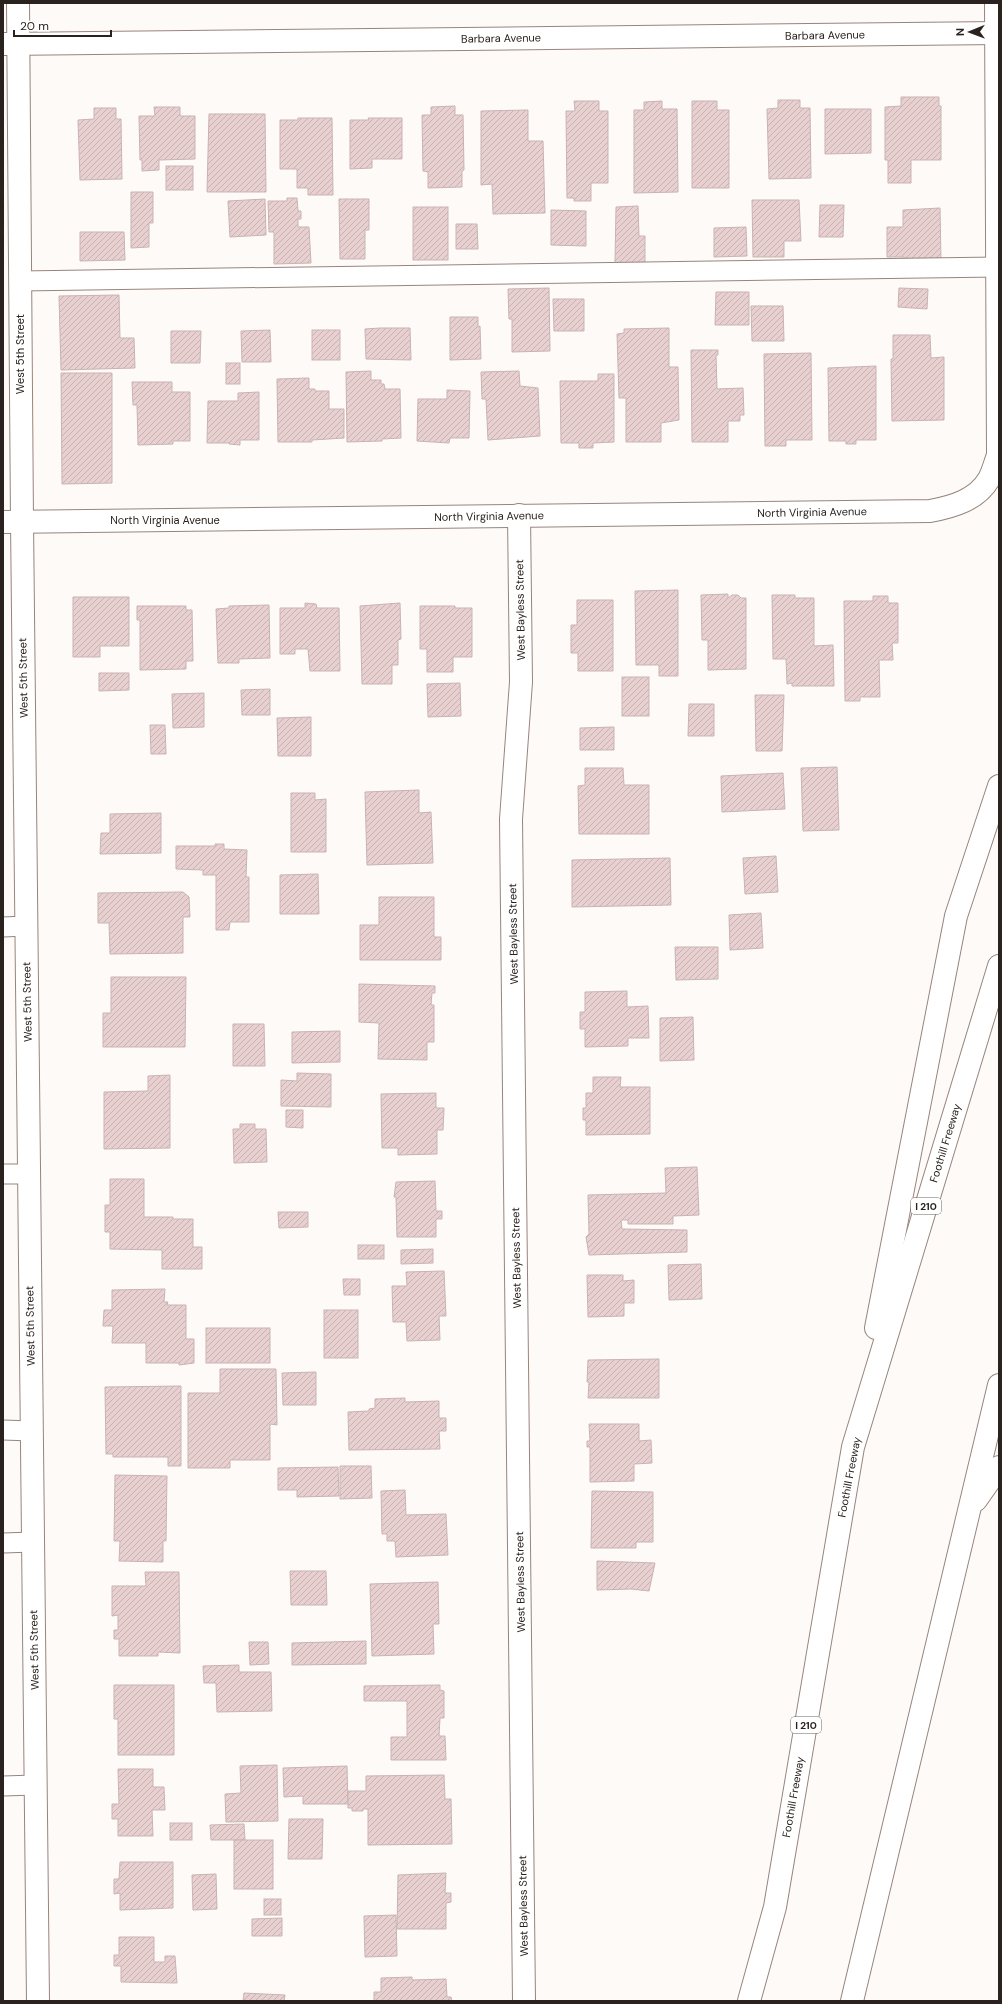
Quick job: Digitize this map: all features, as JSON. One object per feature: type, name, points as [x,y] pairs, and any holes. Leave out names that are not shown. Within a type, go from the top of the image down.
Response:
[{"type":"main road","name":"West 5th Street","points":[[18,3],[11,44],[20,281],[12,521],[26,926],[38,2001]]},
{"type":"main road","name":"North Virginia Avenue","points":[[12,521],[264,520],[519,515],[930,511],[949,508],[971,497],[988,480],[998,455],[998,33],[996,3]]},
{"type":"main road","name":"Barbara Avenue","points":[[11,44],[998,33]]},
{"type":"main road","name":"West Bayless Street","points":[[519,515],[521,682],[511,819],[524,2001]]},
{"type":"main road","points":[[853,1447],[956,916],[999,786]]},
{"type":"main road","name":"Foothill Freeway","points":[[748,2001],[774,1907],[853,1447],[999,966]]},
{"type":"main road","points":[[852,2001],[999,1385]]},
{"type":"main road","points":[[968,1511],[999,1467]]},
{"type":"lane","points":[[20,281],[997,267]]},
{"type":"lane","points":[[3,927],[26,926]]},
{"type":"lane","points":[[3,1174],[29,1174]]},
{"type":"lane","points":[[3,1430],[31,1431]]},
{"type":"lane","points":[[3,1542],[33,1542]]},
{"type":"lane","points":[[3,1786],[35,1785]]},
{"type":"building","points":[[901,97],[939,97],[939,106],[941,106],[941,160],[911,160],[911,183],[888,183],[888,160],[885,160],[885,107],[901,106]]},
{"type":"building","points":[[778,100],[800,100],[800,108],[810,108],[811,178],[769,179],[767,109],[778,108]]},
{"type":"building","points":[[574,101],[599,101],[599,111],[608,111],[608,183],[591,183],[591,201],[574,201],[574,198],[567,198],[566,111],[575,111]]},
{"type":"building","points":[[662,101],[662,109],[677,109],[678,192],[634,193],[634,110],[644,110],[644,102]]},
{"type":"building","points":[[692,101],[717,101],[717,110],[729,110],[729,188],[692,188]]},
{"type":"building","points":[[455,106],[455,115],[463,115],[464,170],[462,171],[462,187],[428,188],[428,172],[423,171],[422,115],[431,115],[431,107]]},
{"type":"building","points":[[154,107],[180,107],[180,116],[195,116],[195,159],[159,160],[159,170],[142,171],[142,160],[140,160],[139,116],[155,116]]},
{"type":"building","points":[[94,108],[116,108],[116,119],[121,119],[122,179],[80,180],[78,120],[94,119]]},
{"type":"building","points":[[825,109],[871,109],[871,153],[825,154]]},
{"type":"building","points":[[528,110],[528,141],[543,141],[545,213],[493,214],[492,184],[481,185],[481,111]]},
{"type":"building","points":[[209,114],[265,114],[266,192],[207,192]]},
{"type":"building","points":[[298,118],[332,118],[333,195],[308,195],[308,188],[297,188],[297,169],[280,169],[280,120],[298,120]]},
{"type":"building","points":[[368,118],[402,118],[402,159],[372,159],[372,168],[350,169],[350,120],[369,120]]},
{"type":"building","points":[[166,166],[193,166],[193,190],[166,190]]},
{"type":"building","points":[[131,192],[153,192],[153,223],[149,223],[149,247],[131,248]]},
{"type":"building","points":[[287,198],[297,198],[298,211],[301,211],[301,219],[298,219],[298,227],[309,227],[311,263],[274,264],[274,232],[269,232],[268,201],[287,201]]},
{"type":"building","points":[[265,199],[266,235],[230,237],[228,201]]},
{"type":"building","points":[[339,199],[369,199],[369,230],[365,230],[365,259],[340,259]]},
{"type":"building","points":[[752,200],[799,200],[801,241],[784,241],[784,257],[753,257]]},
{"type":"building","points":[[820,205],[844,205],[843,237],[819,237]]},
{"type":"building","points":[[638,206],[639,236],[645,236],[645,263],[615,263],[616,207]]},
{"type":"building","points":[[413,207],[448,207],[448,260],[413,260]]},
{"type":"building","points":[[940,208],[941,260],[905,261],[904,257],[887,257],[887,227],[903,227],[903,210]]},
{"type":"building","points":[[551,210],[586,211],[586,246],[551,245]]},
{"type":"building","points":[[456,224],[477,224],[478,249],[456,249]]},
{"type":"building","points":[[746,227],[747,256],[714,257],[714,228]]},
{"type":"building","points":[[80,232],[124,232],[125,260],[80,261]]},
{"type":"building","points":[[549,288],[550,351],[512,352],[512,319],[509,319],[508,289]]},
{"type":"building","points":[[899,288],[928,289],[927,309],[898,307]]},
{"type":"building","points":[[716,292],[749,292],[749,325],[715,325]]},
{"type":"building","points":[[119,295],[120,338],[134,338],[135,368],[61,370],[59,296]]},
{"type":"building","points":[[553,299],[584,299],[584,331],[554,331]]},
{"type":"building","points":[[751,306],[783,306],[784,341],[752,341]]},
{"type":"building","points":[[450,317],[478,317],[478,327],[480,326],[481,359],[450,360]]},
{"type":"building","points":[[410,328],[411,360],[366,359],[365,329]]},
{"type":"building","points":[[669,328],[669,367],[678,367],[679,420],[661,423],[661,442],[626,442],[626,398],[619,398],[617,334],[624,333],[624,329]]},
{"type":"building","points":[[270,330],[271,362],[242,362],[241,331]]},
{"type":"building","points":[[312,330],[340,330],[340,360],[312,360]]},
{"type":"building","points":[[171,331],[201,331],[200,363],[171,363]]},
{"type":"building","points":[[893,335],[930,335],[931,358],[944,357],[944,420],[892,421],[891,359],[893,359]]},
{"type":"building","points":[[691,350],[718,350],[718,355],[716,355],[717,389],[743,388],[744,415],[740,415],[740,421],[728,421],[728,442],[692,442]]},
{"type":"building","points":[[811,353],[812,440],[786,440],[786,446],[765,446],[764,354]]},
{"type":"building","points":[[226,363],[240,363],[240,384],[226,384]]},
{"type":"building","points":[[876,366],[876,440],[856,440],[856,444],[846,444],[846,441],[829,441],[828,368]]},
{"type":"building","points":[[371,371],[371,380],[381,380],[381,384],[384,384],[385,389],[400,389],[401,438],[382,439],[382,441],[347,442],[346,372]]},
{"type":"building","points":[[519,371],[520,386],[538,388],[540,436],[488,440],[486,399],[482,399],[481,372]]},
{"type":"building","points":[[61,373],[112,373],[112,483],[62,484]]},
{"type":"building","points":[[598,374],[614,374],[614,442],[593,443],[593,448],[579,448],[579,443],[561,443],[560,381],[598,381]]},
{"type":"building","points":[[309,378],[309,389],[315,389],[315,391],[329,391],[329,409],[344,409],[344,438],[312,440],[312,442],[278,442],[277,379]]},
{"type":"building","points":[[132,382],[172,382],[172,392],[190,392],[190,441],[173,441],[173,444],[138,445],[137,405],[133,405]]},
{"type":"building","points":[[447,390],[470,391],[469,438],[450,438],[449,443],[417,441],[418,399],[447,399]]},
{"type":"building","points":[[259,392],[259,440],[240,440],[240,445],[229,443],[207,443],[208,401],[238,401],[238,393]]},
{"type":"building","points":[[678,590],[678,676],[659,676],[659,665],[636,665],[635,591]]},
{"type":"building","points":[[728,594],[728,598],[732,595],[738,595],[741,598],[746,598],[746,669],[708,670],[708,640],[702,640],[701,595]]},
{"type":"building","points":[[772,595],[795,595],[795,598],[814,598],[814,646],[833,645],[834,686],[792,686],[792,683],[787,684],[786,659],[773,659]]},
{"type":"building","points":[[873,596],[888,596],[888,603],[898,603],[898,643],[892,643],[893,660],[879,660],[880,697],[860,697],[860,701],[845,701],[844,601],[873,601]]},
{"type":"building","points":[[73,597],[129,597],[129,646],[100,646],[100,657],[73,657]]},
{"type":"building","points":[[577,600],[613,600],[613,671],[578,671],[578,653],[571,653],[571,625],[577,625]]},
{"type":"building","points":[[305,603],[316,604],[317,608],[339,608],[340,671],[310,671],[308,649],[295,649],[295,654],[280,654],[280,608],[305,608]]},
{"type":"building","points":[[400,603],[401,639],[398,640],[398,665],[392,665],[392,684],[362,684],[360,606]]},
{"type":"building","points":[[269,605],[270,658],[239,659],[239,663],[218,663],[216,609],[229,608],[229,606]]},
{"type":"building","points":[[137,606],[186,606],[186,610],[192,610],[193,661],[186,661],[186,669],[140,670],[140,620],[137,620]]},
{"type":"building","points":[[420,606],[455,606],[455,608],[472,608],[472,657],[453,657],[453,672],[427,672],[427,649],[420,649]]},
{"type":"building","points":[[99,673],[129,673],[129,690],[99,691]]},
{"type":"building","points":[[622,677],[649,677],[649,716],[622,716]]},
{"type":"building","points":[[460,683],[461,716],[428,717],[427,684]]},
{"type":"building","points":[[270,689],[270,715],[242,715],[241,690]]},
{"type":"building","points":[[204,693],[204,727],[173,728],[172,694]]},
{"type":"building","points":[[755,695],[784,695],[782,751],[756,751]]},
{"type":"building","points":[[689,704],[714,704],[714,736],[688,736]]},
{"type":"building","points":[[311,717],[311,756],[278,756],[277,718]]},
{"type":"building","points":[[150,725],[165,725],[166,754],[151,754]]},
{"type":"building","points":[[614,727],[614,750],[580,750],[580,728]]},
{"type":"building","points":[[837,767],[839,830],[803,831],[801,768]]},
{"type":"building","points":[[585,768],[623,768],[624,785],[649,785],[649,834],[579,834],[578,786],[585,785]]},
{"type":"building","points":[[783,773],[785,809],[722,812],[721,776]]},
{"type":"building","points":[[419,790],[419,813],[431,812],[433,863],[367,865],[365,792]]},
{"type":"building","points":[[291,793],[315,793],[315,800],[326,799],[326,852],[291,852]]},
{"type":"building","points":[[161,813],[161,853],[100,854],[101,833],[110,833],[110,814]]},
{"type":"building","points":[[215,844],[224,844],[224,849],[247,850],[246,877],[249,877],[249,922],[230,922],[229,930],[216,930],[216,875],[203,875],[203,870],[176,869],[176,846],[215,846]]},
{"type":"building","points":[[776,856],[778,892],[745,894],[743,858]]},
{"type":"building","points":[[670,858],[671,905],[572,907],[572,860]]},
{"type":"building","points":[[318,874],[319,914],[280,914],[280,875]]},
{"type":"building","points":[[183,892],[189,897],[190,917],[183,917],[183,953],[110,954],[109,923],[98,923],[98,893]]},
{"type":"building","points":[[379,897],[434,897],[434,937],[441,937],[441,960],[360,960],[360,925],[379,925]]},
{"type":"building","points":[[761,913],[763,948],[730,950],[729,915]]},
{"type":"building","points":[[675,947],[718,947],[718,979],[676,980]]},
{"type":"building","points":[[111,977],[186,977],[185,1047],[103,1047],[103,1013],[111,1013]]},
{"type":"building","points":[[359,984],[435,986],[435,993],[432,993],[431,1005],[434,1005],[434,1042],[427,1042],[427,1060],[378,1059],[379,1023],[359,1022]]},
{"type":"building","points":[[627,991],[627,1007],[648,1006],[649,1038],[628,1038],[628,1046],[585,1047],[585,1029],[580,1029],[580,1012],[585,1012],[585,992]]},
{"type":"building","points":[[693,1017],[694,1060],[660,1061],[660,1018]]},
{"type":"building","points":[[233,1024],[264,1024],[265,1066],[233,1066]]},
{"type":"building","points":[[340,1031],[340,1062],[292,1063],[292,1032]]},
{"type":"building","points":[[297,1073],[331,1074],[331,1107],[281,1106],[281,1080],[297,1081]]},
{"type":"building","points":[[170,1075],[170,1148],[104,1149],[104,1092],[148,1091],[148,1076]]},
{"type":"building","points":[[593,1077],[621,1077],[620,1087],[650,1087],[650,1134],[586,1135],[586,1120],[583,1120],[583,1108],[586,1108],[586,1093],[593,1093]]},
{"type":"building","points":[[436,1093],[436,1108],[444,1108],[443,1130],[437,1130],[437,1154],[398,1155],[398,1148],[382,1148],[381,1094]]},
{"type":"building","points":[[286,1110],[303,1110],[303,1128],[286,1127]]},
{"type":"building","points":[[240,1124],[255,1124],[255,1129],[266,1129],[267,1162],[234,1163],[233,1129],[240,1129]]},
{"type":"building","points":[[697,1167],[699,1215],[673,1216],[673,1224],[628,1224],[628,1220],[621,1220],[622,1229],[687,1230],[687,1252],[589,1255],[586,1237],[589,1234],[588,1195],[666,1193],[665,1168]]},
{"type":"building","points":[[110,1179],[144,1179],[144,1217],[193,1219],[193,1247],[202,1247],[202,1269],[162,1269],[162,1250],[110,1249],[110,1232],[105,1232],[105,1205],[110,1205]]},
{"type":"building","points":[[435,1181],[436,1211],[442,1211],[442,1219],[436,1219],[436,1237],[397,1237],[396,1197],[394,1197],[396,1182]]},
{"type":"building","points":[[278,1212],[308,1212],[308,1227],[279,1228]]},
{"type":"building","points":[[358,1245],[384,1245],[384,1259],[358,1259]]},
{"type":"building","points":[[433,1249],[433,1263],[401,1264],[401,1250]]},
{"type":"building","points":[[701,1264],[702,1299],[669,1300],[668,1265]]},
{"type":"building","points":[[444,1271],[446,1316],[439,1316],[440,1340],[407,1341],[406,1322],[393,1322],[392,1286],[407,1286],[406,1272]]},
{"type":"building","points":[[587,1275],[623,1275],[623,1281],[634,1280],[634,1303],[624,1303],[624,1316],[588,1317]]},
{"type":"building","points":[[343,1279],[360,1279],[360,1295],[344,1295]]},
{"type":"building","points":[[165,1289],[164,1302],[168,1302],[167,1305],[186,1305],[186,1339],[194,1339],[194,1363],[179,1365],[179,1363],[146,1363],[146,1343],[112,1343],[113,1326],[103,1326],[104,1310],[112,1310],[112,1290]]},
{"type":"building","points":[[324,1310],[358,1310],[358,1358],[324,1358]]},
{"type":"building","points":[[206,1328],[270,1328],[270,1363],[206,1363]]},
{"type":"building","points":[[659,1359],[659,1398],[588,1398],[588,1360]]},
{"type":"building","points":[[220,1369],[276,1369],[277,1425],[270,1424],[270,1460],[230,1460],[230,1468],[188,1468],[188,1393],[220,1393]]},
{"type":"building","points":[[316,1372],[316,1405],[283,1405],[282,1373]]},
{"type":"building","points":[[181,1386],[181,1466],[168,1466],[168,1457],[113,1457],[113,1454],[106,1454],[105,1387]]},
{"type":"building","points":[[405,1398],[405,1402],[439,1401],[439,1418],[446,1418],[446,1431],[439,1431],[440,1449],[349,1450],[348,1412],[369,1411],[369,1409],[375,1408],[375,1399]]},
{"type":"building","points":[[589,1424],[639,1424],[639,1441],[651,1440],[652,1463],[634,1464],[634,1481],[590,1482],[590,1447],[587,1447],[587,1441],[590,1441]]},
{"type":"building","points":[[340,1466],[371,1466],[372,1498],[340,1499]]},
{"type":"building","points":[[338,1467],[339,1496],[297,1497],[297,1490],[278,1490],[278,1468]]},
{"type":"building","points":[[115,1475],[167,1476],[166,1541],[163,1541],[163,1562],[119,1561],[120,1541],[114,1541]]},
{"type":"building","points":[[405,1490],[406,1515],[446,1514],[448,1555],[396,1557],[395,1541],[387,1541],[387,1534],[382,1534],[381,1491]]},
{"type":"building","points":[[592,1491],[653,1492],[653,1542],[636,1542],[636,1548],[591,1548]]},
{"type":"building","points":[[597,1561],[655,1563],[649,1591],[631,1589],[597,1590]]},
{"type":"building","points":[[290,1571],[326,1571],[327,1605],[291,1605]]},
{"type":"building","points":[[145,1572],[179,1572],[180,1653],[158,1652],[158,1656],[119,1656],[119,1639],[114,1639],[114,1630],[118,1630],[118,1615],[112,1616],[112,1586],[146,1586]]},
{"type":"building","points":[[438,1582],[439,1624],[433,1624],[434,1654],[372,1656],[370,1584]]},
{"type":"building","points":[[366,1641],[366,1664],[292,1665],[292,1643]]},
{"type":"building","points":[[249,1642],[268,1642],[269,1664],[250,1665]]},
{"type":"building","points":[[239,1665],[239,1672],[271,1672],[272,1711],[217,1712],[216,1683],[204,1683],[203,1666]]},
{"type":"building","points":[[114,1685],[174,1685],[174,1755],[118,1755],[118,1719],[114,1719]]},
{"type":"building","points":[[440,1685],[440,1690],[444,1691],[444,1718],[440,1718],[439,1736],[445,1736],[446,1760],[391,1760],[391,1737],[407,1737],[407,1701],[364,1701],[364,1686]]},
{"type":"building","points":[[277,1765],[278,1821],[226,1822],[225,1794],[241,1793],[240,1766]]},
{"type":"building","points":[[347,1766],[348,1804],[303,1804],[303,1796],[284,1797],[283,1768]]},
{"type":"building","points":[[118,1769],[153,1769],[153,1787],[164,1787],[165,1810],[152,1810],[153,1836],[118,1836],[118,1819],[112,1819],[112,1804],[119,1804]]},
{"type":"building","points":[[444,1775],[445,1799],[451,1799],[452,1844],[368,1845],[368,1809],[363,1809],[363,1811],[352,1811],[352,1808],[348,1808],[348,1791],[366,1791],[366,1776]]},
{"type":"building","points":[[289,1819],[323,1819],[322,1859],[288,1859]]},
{"type":"building","points":[[170,1823],[192,1823],[192,1840],[170,1840]]},
{"type":"building","points":[[244,1824],[245,1840],[211,1840],[210,1825]]},
{"type":"building","points":[[234,1840],[273,1840],[273,1889],[234,1889]]},
{"type":"building","points":[[120,1862],[173,1862],[173,1908],[120,1910],[120,1893],[114,1894],[114,1879],[119,1879]]},
{"type":"building","points":[[446,1873],[445,1893],[451,1893],[451,1902],[446,1903],[446,1929],[397,1929],[398,1875]]},
{"type":"building","points":[[216,1874],[217,1909],[193,1910],[192,1875]]},
{"type":"building","points":[[264,1899],[281,1899],[281,1915],[264,1915]]},
{"type":"building","points":[[396,1915],[397,1956],[365,1957],[364,1916]]},
{"type":"building","points":[[282,1918],[282,1936],[252,1936],[252,1919]]},
{"type":"building","points":[[119,1937],[154,1937],[154,1962],[165,1962],[165,1956],[175,1956],[177,1983],[121,1982],[121,1966],[114,1966],[114,1955],[119,1955]]},
{"type":"building","points":[[412,1977],[412,1980],[446,1979],[447,1997],[451,1997],[452,2001],[374,2001],[374,1992],[381,1992],[381,1978]]},
{"type":"building","points":[[244,1993],[285,1995],[284,2001],[243,2001]]}]
